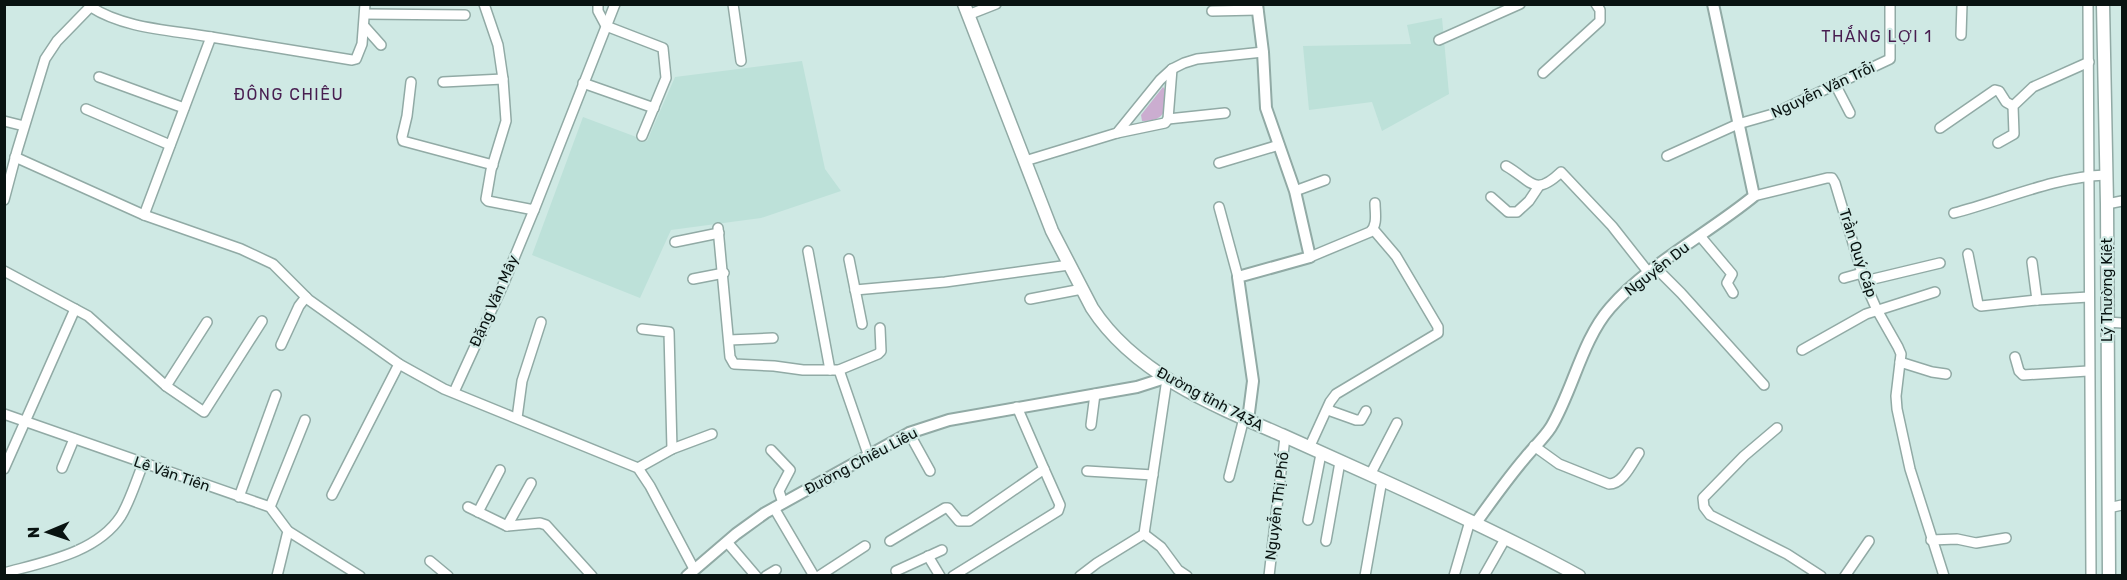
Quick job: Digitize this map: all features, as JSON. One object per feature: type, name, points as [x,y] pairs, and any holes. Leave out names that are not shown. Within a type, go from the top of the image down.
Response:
[{"type":"main road","name":"Lý Thường Kiệt","points":[[2103,4],[2107,204],[2109,576]]},
{"type":"main road","name":"Đường tỉnh 743A","points":[[966,10],[1052,231],[1099,320],[1117,339],[1166,379],[1246,419],[1382,480],[1579,576]]},
{"type":"street","points":[[484,4],[498,45],[506,121],[486,195],[488,201],[534,210]]},
{"type":"street","points":[[598,4],[598,11],[606,26],[663,48],[666,78],[642,136]]},
{"type":"street","name":"Đặng Văn Mây","points":[[454,392],[503,285],[615,4]]},
{"type":"street","points":[[733,4],[741,61]]},
{"type":"street","points":[[966,10],[996,4]]},
{"type":"street","points":[[1439,40],[1520,4]]},
{"type":"street","points":[[1543,73],[1600,21],[1600,10],[1596,4]]},
{"type":"street","points":[[1713,4],[1754,196]]},
{"type":"street","name":"Nguyễn Văn Trỗi","points":[[1667,156],[1738,124],[1773,114],[1890,59],[1890,4]]},
{"type":"street","points":[[1961,34],[1962,4]]},
{"type":"street","points":[[2088,4],[2088,371],[2091,576]]},
{"type":"street","points":[[4,201],[45,59],[57,41],[92,6],[102,14],[124,22],[352,60],[356,59],[361,49],[365,9],[465,15]]},
{"type":"street","points":[[1212,11],[1257,8],[1263,52],[1266,108],[1295,191],[1310,257]]},
{"type":"street","points":[[364,26],[381,45]]},
{"type":"street","points":[[144,215],[211,37]]},
{"type":"street","points":[[1118,133],[1160,80],[1172,69],[1197,59],[1263,52]]},
{"type":"street","points":[[1998,143],[2014,134],[2013,106],[2033,87],[2088,62]]},
{"type":"street","points":[[1025,161],[1118,133],[1165,123],[1168,119],[1172,69]]},
{"type":"street","points":[[99,77],[184,108]]},
{"type":"street","points":[[443,82],[503,79]]},
{"type":"street","points":[[411,82],[403,141],[493,165]]},
{"type":"street","points":[[583,83],[654,108]]},
{"type":"street","points":[[1835,84],[1850,113]]},
{"type":"street","points":[[1940,128],[1995,90],[1999,91],[2006,102],[2013,106]]},
{"type":"street","points":[[86,109],[170,145]]},
{"type":"street","points":[[1168,119],[1225,113]]},
{"type":"street","points":[[4,122],[24,126]]},
{"type":"street","points":[[1219,163],[1279,145]]},
{"type":"street","points":[[15,157],[144,215],[241,249],[273,264],[306,297],[399,364],[454,392],[638,468],[650,486],[690,572]]},
{"type":"street","points":[[1506,166],[1532,184],[1539,186],[1550,182],[1561,172],[1652,270],[1681,293],[1764,385]]},
{"type":"street","points":[[1954,213],[2040,188],[2089,176],[2106,175]]},
{"type":"street","name":"Trần Quý Cáp","points":[[1754,196],[1827,178],[1832,178],[1835,183],[1863,277],[1877,310],[1898,347],[1900,362],[1896,396],[1897,410],[1910,468],[1944,576]]},
{"type":"street","points":[[1295,191],[1325,180]]},
{"type":"street","points":[[1491,197],[1508,212],[1517,212],[1529,201],[1539,186]]},
{"type":"street","name":"Nguyễn Du","points":[[1454,576],[1472,523],[1550,429],[1594,330],[1610,308],[1652,270],[1754,196]]},
{"type":"street","points":[[2107,204],[2122,201]]},
{"type":"street","points":[[1309,448],[1336,394],[1438,333],[1438,327],[1396,256],[1373,229],[1375,203]]},
{"type":"street","points":[[1219,207],[1238,277],[1253,381],[1246,419],[1229,477]]},
{"type":"street","points":[[1238,277],[1310,257],[1373,229]]},
{"type":"street","points":[[675,242],[719,231],[730,357],[734,364],[803,370],[834,370],[878,354],[881,351],[879,328]]},
{"type":"street","points":[[1700,236],[1732,274],[1727,283],[1733,293]]},
{"type":"street","points":[[808,251],[834,370],[868,454]]},
{"type":"street","points":[[1968,254],[1978,304],[1981,306],[2089,297]]},
{"type":"street","points":[[849,260],[862,324]]},
{"type":"street","points":[[2032,262],[2037,300]]},
{"type":"street","points":[[1844,278],[1863,277],[1940,263]]},
{"type":"street","points":[[855,290],[936,283],[1069,265]]},
{"type":"street","points":[[4,271],[88,316],[166,386],[204,412],[262,321]]},
{"type":"street","points":[[693,279],[724,273]]},
{"type":"street","points":[[1030,298],[1082,290]]},
{"type":"street","points":[[1802,350],[1850,322],[1877,310],[1935,292]]},
{"type":"street","points":[[281,345],[306,297]]},
{"type":"street","points":[[4,469],[75,309]]},
{"type":"street","points":[[166,386],[207,322]]},
{"type":"street","points":[[518,418],[522,381],[541,322]]},
{"type":"street","points":[[2107,322],[2122,322]]},
{"type":"street","points":[[642,329],[669,332],[672,449]]},
{"type":"street","points":[[729,340],[773,338]]},
{"type":"street","points":[[2015,357],[2019,371],[2023,375],[2088,371]]},
{"type":"street","points":[[1900,362],[1946,374]]},
{"type":"street","points":[[332,495],[399,364]]},
{"type":"street","points":[[1080,576],[1144,534],[1166,379]]},
{"type":"street","name":"Đường Chiêu Liêu","points":[[690,572],[778,505],[909,433],[938,422],[1137,387],[1166,379]]},
{"type":"street","points":[[1091,425],[1095,394]]},
{"type":"street","points":[[239,497],[276,395]]},
{"type":"street","points":[[953,576],[1058,511],[1060,505],[1017,407]]},
{"type":"street","points":[[1328,410],[1356,420],[1361,420],[1366,411]]},
{"type":"street","name":"Lê Văn Tiên","points":[[4,414],[270,507]]},
{"type":"street","points":[[305,420],[270,507],[288,531],[360,576]]},
{"type":"street","points":[[1370,475],[1397,423]]},
{"type":"street","points":[[1778,428],[1744,456],[1703,498],[1704,507],[1710,514],[1787,554],[1821,576]]},
{"type":"street","points":[[909,433],[930,471]]},
{"type":"street","points":[[638,468],[672,449],[712,434]]},
{"type":"street","name":"Nguyễn Thị Phố","points":[[1269,576],[1285,437]]},
{"type":"street","points":[[62,468],[74,439]]},
{"type":"street","points":[[1534,446],[1559,464],[1609,484],[1620,480],[1639,453]]},
{"type":"street","points":[[771,450],[790,470],[779,491],[778,505],[814,576]]},
{"type":"street","points":[[1308,520],[1321,454]]},
{"type":"street","points":[[1326,541],[1340,462]]},
{"type":"street","points":[[4,573],[86,546],[100,536],[121,515],[143,464]]},
{"type":"street","points":[[478,512],[500,470]]},
{"type":"street","points":[[890,541],[945,508],[948,508],[959,521],[969,521],[1044,470]]},
{"type":"street","points":[[1087,471],[1153,475]]},
{"type":"street","points":[[1365,576],[1382,480]]},
{"type":"street","points":[[507,526],[531,483]]},
{"type":"street","points":[[2108,508],[2122,505]]},
{"type":"street","points":[[468,507],[507,526],[540,523],[546,525],[592,576]]},
{"type":"street","points":[[277,576],[288,531]]},
{"type":"street","points":[[1144,534],[1161,547],[1178,570],[1187,576]]},
{"type":"street","points":[[1931,540],[1957,539],[1976,543],[2006,538]]},
{"type":"street","points":[[1484,576],[1505,539]]},
{"type":"street","points":[[1845,576],[1869,541]]},
{"type":"street","points":[[727,542],[756,576]]},
{"type":"street","points":[[819,576],[865,546]]},
{"type":"street","points":[[896,572],[942,550]]},
{"type":"street","points":[[928,556],[940,576]]},
{"type":"street","points":[[430,561],[448,576]]},
{"type":"street","points":[[766,576],[776,570]]},
{"type":"shaded area","points":[[1442,18],[1449,94],[1382,131],[1372,102],[1309,110],[1303,46],[1411,44],[1407,25]]},
{"type":"shaded area","points":[[802,61],[825,169],[841,191],[761,218],[671,230],[640,298],[532,255],[583,117],[647,141],[675,77]]},
{"type":"shaded area","points":[[1163,87],[1166,92],[1164,111],[1156,119],[1142,121],[1141,115]]},
{"type":"district","name":"THẮNG LỢI 1","points":[[1877,36]]},
{"type":"district","name":"ĐÔNG CHIÊU","points":[[289,94]]}]
